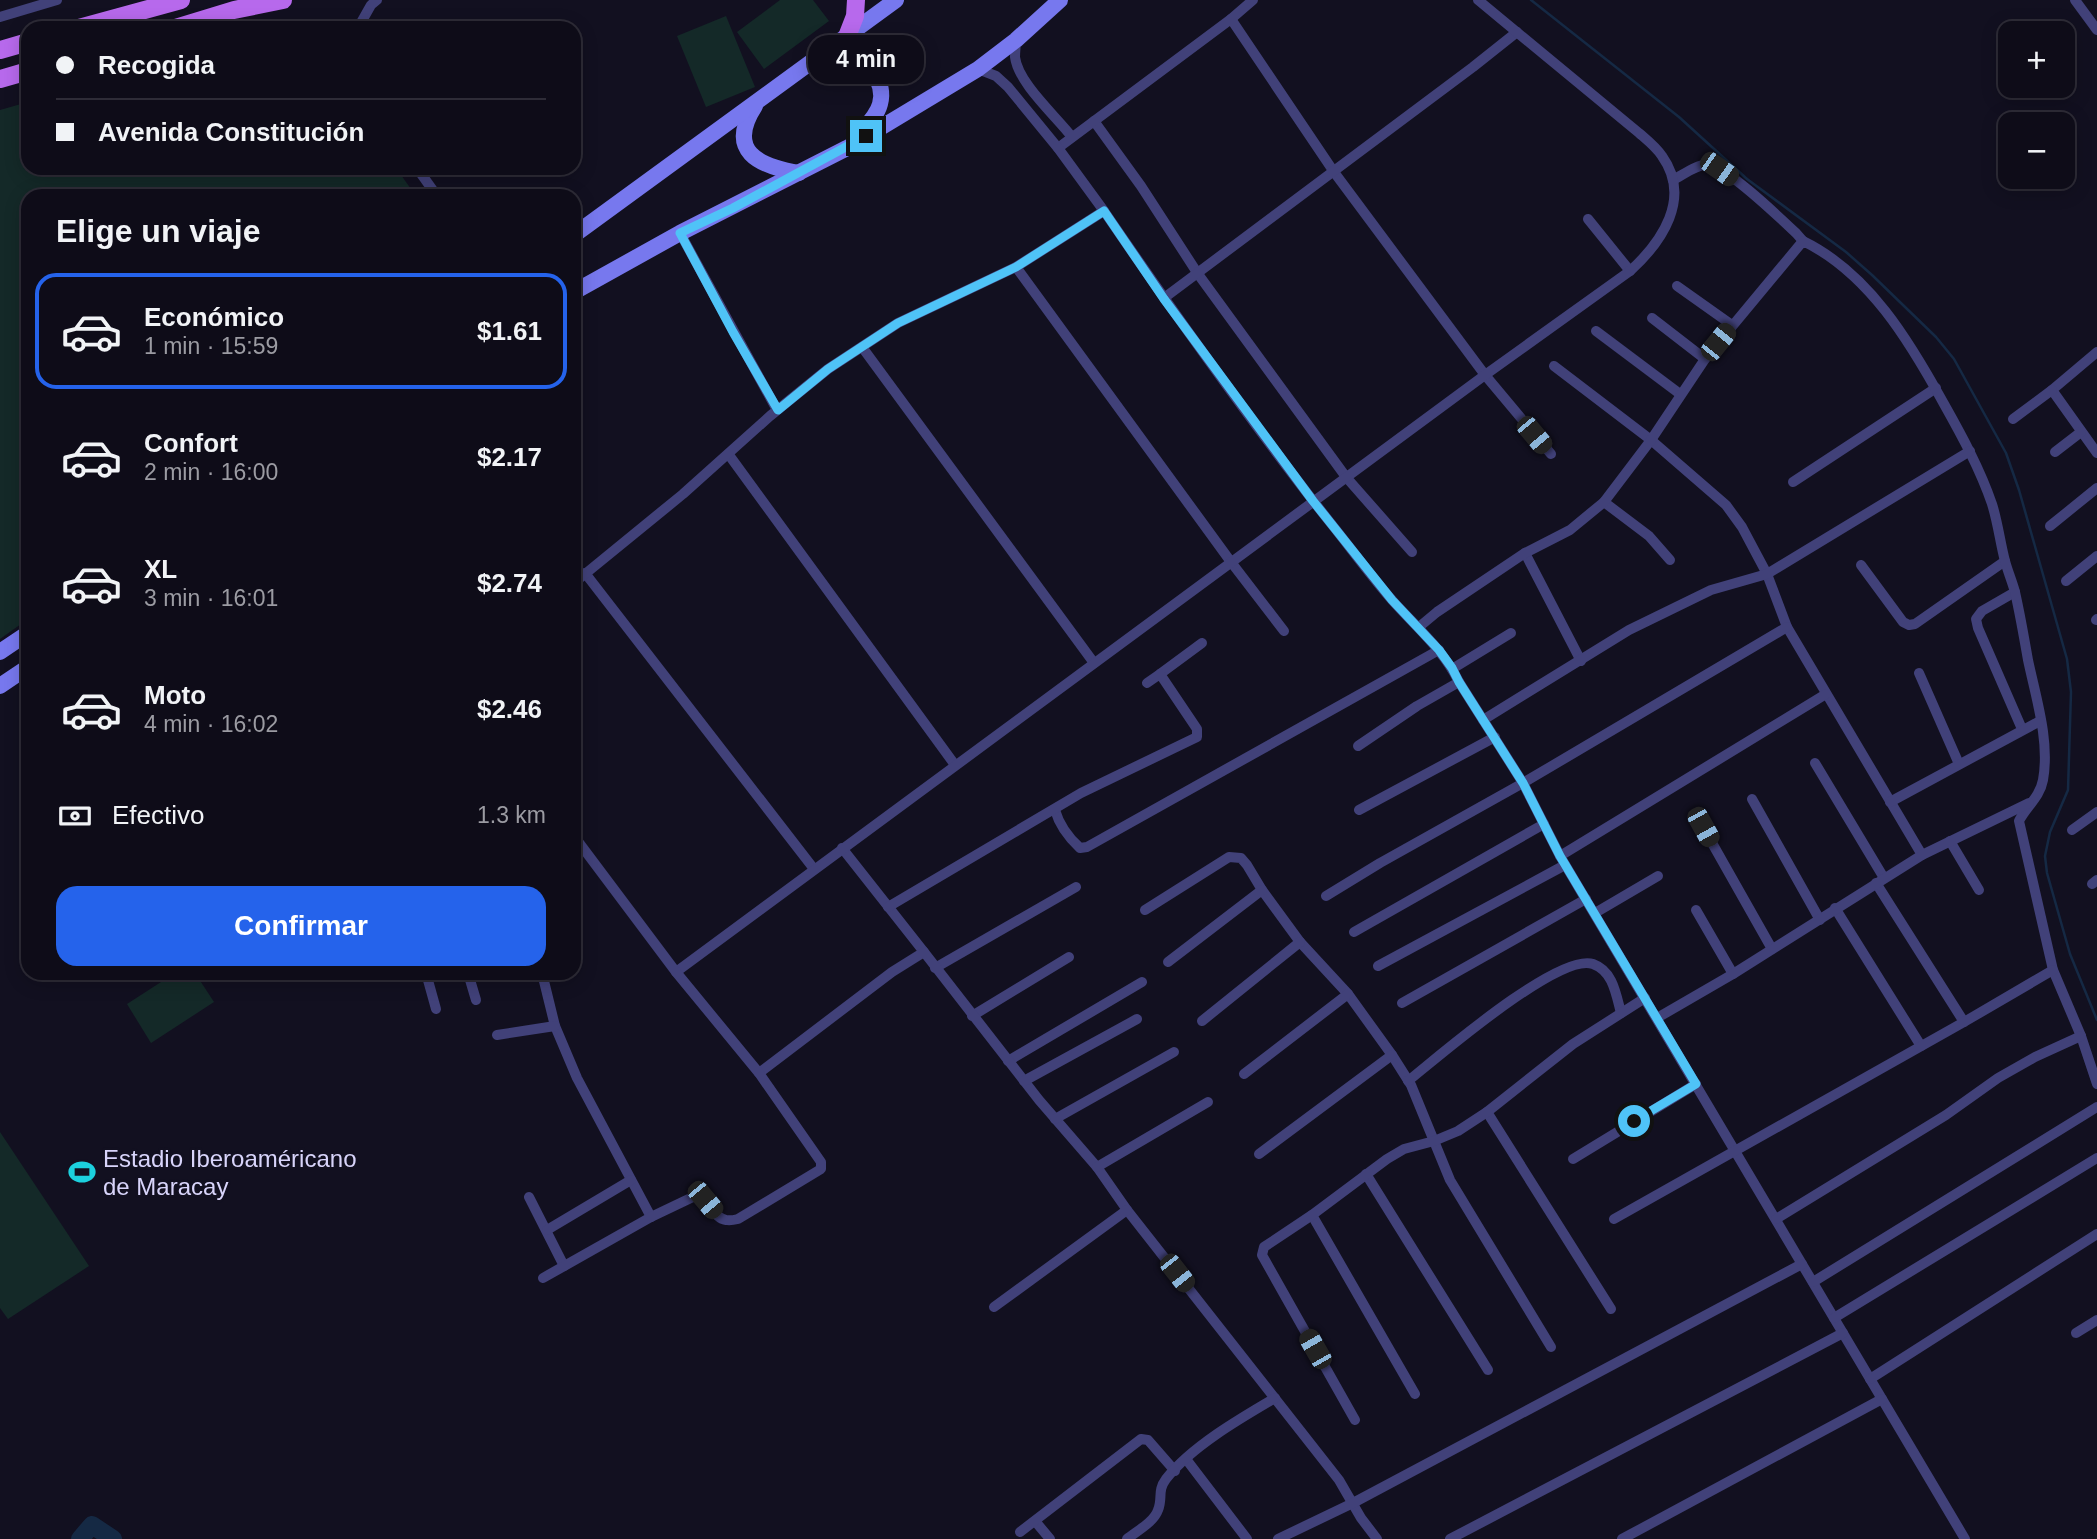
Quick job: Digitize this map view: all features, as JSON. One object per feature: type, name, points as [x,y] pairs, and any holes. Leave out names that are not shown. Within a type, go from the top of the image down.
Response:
[{"type":"main road","points":[[104,21],[181,0]]},
{"type":"main road","points":[[198,21],[233,5],[283,0]]},
{"type":"main road","points":[[848,34],[855,16],[856,0]]},
{"type":"main road","points":[[0,50],[21,44]]},
{"type":"main road","points":[[0,79],[21,73]]},
{"type":"street","points":[[0,17],[57,0]]},
{"type":"street","points":[[362,21],[377,0]]},
{"type":"street","points":[[581,230],[896,0]]},
{"type":"street","points":[[581,288],[680,233],[847,148],[978,69],[1016,40],[1060,0]]},
{"type":"street","points":[[1058,148],[1253,0]]},
{"type":"street","points":[[676,972],[1641,261],[1667,227],[1676,196],[1674,180],[1667,164],[1657,150],[1478,0]]},
{"type":"street","points":[[2075,0],[2097,30]]},
{"type":"street","points":[[205,19],[215,21]]},
{"type":"street","points":[[1231,19],[1334,172],[1485,375],[1551,454]]},
{"type":"street","points":[[1164,299],[1517,32]]},
{"type":"street","points":[[1016,40],[1015,55],[1022,75],[1072,137]]},
{"type":"street","points":[[823,53],[846,54],[857,58],[878,79],[882,89],[880,105],[874,117],[847,148]]},
{"type":"street","points":[[978,69],[996,76],[1008,87],[1058,148],[1164,299],[1313,501],[1392,600],[1419,627],[1452,668],[1523,783],[1563,860],[1965,1539]]},
{"type":"street","points":[[758,101],[743,130],[744,141],[752,156],[762,164],[778,170],[799,173]]},
{"type":"street","points":[[1094,121],[1141,186],[1198,274],[1346,477],[1412,552]]},
{"type":"street","points":[[1049,139],[1063,125]]},
{"type":"street","points":[[1674,180],[1704,164],[1711,165],[1746,188],[1804,241],[1846,271],[1876,300],[1899,328],[1970,451],[1992,506],[2015,592],[2045,756],[2043,782],[2019,821],[2053,970],[2081,1036],[2097,1084]]},
{"type":"street","points":[[581,577],[729,455],[828,369],[898,323],[1016,267],[1104,211]]},
{"type":"street","points":[[1588,219],[1630,271]]},
{"type":"street","points":[[680,233],[778,410]]},
{"type":"street","points":[[1419,627],[1525,553],[1570,530],[1604,502],[1651,440],[1704,359],[1804,241]]},
{"type":"street","points":[[1016,267],[1284,631]]},
{"type":"street","points":[[1677,286],[1732,325]]},
{"type":"street","points":[[1652,318],[1704,359]]},
{"type":"street","points":[[1596,331],[1680,394]]},
{"type":"street","points":[[862,347],[1094,663]]},
{"type":"street","points":[[2012,419],[2095,357]]},
{"type":"street","points":[[1554,366],[1651,440],[1726,505],[1742,527],[1767,574],[1787,627],[1922,855]]},
{"type":"street","points":[[1793,482],[1936,388]]},
{"type":"street","points":[[2052,390],[2097,453]]},
{"type":"street","points":[[2055,452],[2081,432]]},
{"type":"street","points":[[1483,720],[1629,630],[1702,594],[1767,574],[1970,451]]},
{"type":"street","points":[[729,455],[955,765]]},
{"type":"street","points":[[2050,526],[2097,488]]},
{"type":"street","points":[[1604,502],[1649,536],[1670,560]]},
{"type":"street","points":[[1525,553],[1581,660]]},
{"type":"street","points":[[2066,581],[2097,556]]},
{"type":"street","points":[[1861,565],[1903,622],[1909,625],[1915,624],[2005,561]]},
{"type":"street","points":[[585,573],[814,869]]},
{"type":"street","points":[[2015,592],[1982,611],[1976,619],[2022,729]]},
{"type":"street","points":[[1326,896],[1787,627]]},
{"type":"street","points":[[1452,668],[1511,633]]},
{"type":"street","points":[[0,652],[21,637]]},
{"type":"street","points":[[1147,683],[1202,643]]},
{"type":"street","points":[[1055,810],[1058,820],[1074,843],[1080,848],[1087,847],[1439,650]]},
{"type":"street","points":[[0,686],[21,672]]},
{"type":"street","points":[[1919,673],[1959,764]]},
{"type":"street","points":[[888,907],[1081,793],[1197,737],[1197,729],[1160,674]]},
{"type":"street","points":[[1358,746],[1417,706],[1459,682]]},
{"type":"street","points":[[1378,966],[1563,860],[1826,694]]},
{"type":"street","points":[[1890,802],[2040,721]]},
{"type":"street","points":[[1359,810],[1495,737]]},
{"type":"street","points":[[1815,763],[1964,1022]]},
{"type":"street","points":[[1752,799],[1820,920]]},
{"type":"street","points":[[1657,1018],[1733,974],[1922,855],[2032,802]]},
{"type":"street","points":[[2073,830],[2097,812]]},
{"type":"street","points":[[1353,932],[1544,824]]},
{"type":"street","points":[[1703,827],[1772,949]]},
{"type":"street","points":[[1950,841],[1979,890]]},
{"type":"street","points":[[543,1278],[651,1217],[695,1196],[705,1200],[720,1217],[726,1220],[738,1219],[821,1169],[819,1156],[759,1073],[676,972],[581,845]]},
{"type":"street","points":[[842,848],[1008,1062],[1097,1167],[1127,1210],[1339,1480],[1377,1539]]},
{"type":"street","points":[[1145,910],[1229,857],[1241,858],[1300,942],[1348,994],[1392,1055],[1408,1081],[1450,1180],[1551,1348]]},
{"type":"street","points":[[1595,913],[1658,876]]},
{"type":"street","points":[[935,968],[1076,887]]},
{"type":"street","points":[[1168,962],[1262,890]]},
{"type":"street","points":[[1402,1003],[1586,899]]},
{"type":"street","points":[[1835,908],[1921,1046]]},
{"type":"street","points":[[1696,910],[1733,974]]},
{"type":"street","points":[[1202,1021],[1300,942]]},
{"type":"street","points":[[759,1073],[892,972],[924,952]]},
{"type":"street","points":[[972,1016],[1069,957]]},
{"type":"street","points":[[1408,1081],[1517,995],[1581,962],[1594,964],[1608,973],[1621,1013]]},
{"type":"street","points":[[1614,1219],[2053,970]]},
{"type":"street","points":[[427,980],[436,1009]]},
{"type":"street","points":[[470,980],[476,1000]]},
{"type":"street","points":[[544,980],[555,1027],[577,1078],[651,1217]]},
{"type":"street","points":[[1008,1062],[1142,982]]},
{"type":"street","points":[[1244,1074],[1348,994]]},
{"type":"street","points":[[1355,1420],[1262,1255],[1264,1247],[1404,1149],[1458,1131],[1487,1112],[1573,1044],[1645,998]]},
{"type":"street","points":[[1024,1081],[1138,1019]]},
{"type":"street","points":[[497,1035],[555,1027]]},
{"type":"street","points":[[1776,1219],[1946,1115],[1998,1077],[2081,1036]]},
{"type":"street","points":[[1055,1119],[1174,1052]]},
{"type":"street","points":[[1259,1154],[1392,1055]]},
{"type":"street","points":[[1573,1158],[1696,1084]]},
{"type":"street","points":[[1097,1167],[1208,1102]]},
{"type":"street","points":[[1813,1282],[2097,1107]]},
{"type":"street","points":[[1487,1112],[1611,1309]]},
{"type":"street","points":[[1834,1318],[2097,1158]]},
{"type":"street","points":[[1366,1174],[1488,1370]]},
{"type":"street","points":[[547,1230],[631,1180]]},
{"type":"street","points":[[529,1197],[564,1266]]},
{"type":"street","points":[[994,1307],[1127,1210]]},
{"type":"street","points":[[1312,1215],[1415,1394]]},
{"type":"street","points":[[1870,1379],[2097,1234]]},
{"type":"street","points":[[1278,1539],[1353,1503],[1802,1264]]},
{"type":"street","points":[[2076,1334],[2097,1320]]},
{"type":"street","points":[[1450,1539],[1843,1332]]},
{"type":"street","points":[[1127,1539],[1155,1516],[1160,1506],[1160,1490],[1166,1479],[1186,1459],[1239,1419],[1275,1398]]},
{"type":"street","points":[[1622,1539],[1882,1399]]},
{"type":"street","points":[[1020,1532],[1141,1440],[1148,1440],[1175,1471]]},
{"type":"street","points":[[1186,1459],[1247,1539]]},
{"type":"street","points":[[1035,1521],[1050,1539]]},
{"type":"green space","points":[[780,0],[813,0],[829,21],[764,69],[737,32]]},
{"type":"green space","points":[[726,16],[755,87],[706,107],[677,36]]},
{"type":"green space","points":[[21,104],[21,175],[401,175],[411,189],[21,189],[21,624],[0,639],[0,110]]},
{"type":"green space","points":[[164,980],[200,980],[214,1002],[151,1043],[127,1004]]},
{"type":"green space","points":[[0,1132],[89,1266],[8,1319],[0,1308]]},
{"type":"waterway","points":[[1531,0],[1679,117],[1747,179],[1846,252],[1936,337],[1954,359],[2006,453],[2067,659],[2071,692],[2068,790],[2050,832],[2045,856],[2047,873],[2070,954],[2097,1020]]},
{"type":"waterway","points":[[80,1539],[92,1525],[113,1539]]},
{"type":"place","name":"Estadio Iberoaméricano de Maracay","points":[[82,1172]]},
{"type":"route","points":[[866,136],[733,208],[680,233],[778,410],[828,369],[898,323],[1016,267],[1104,211],[1164,299],[1313,501],[1392,600],[1439,650],[1523,783],[1560,856],[1696,1084],[1634,1121]]}]
